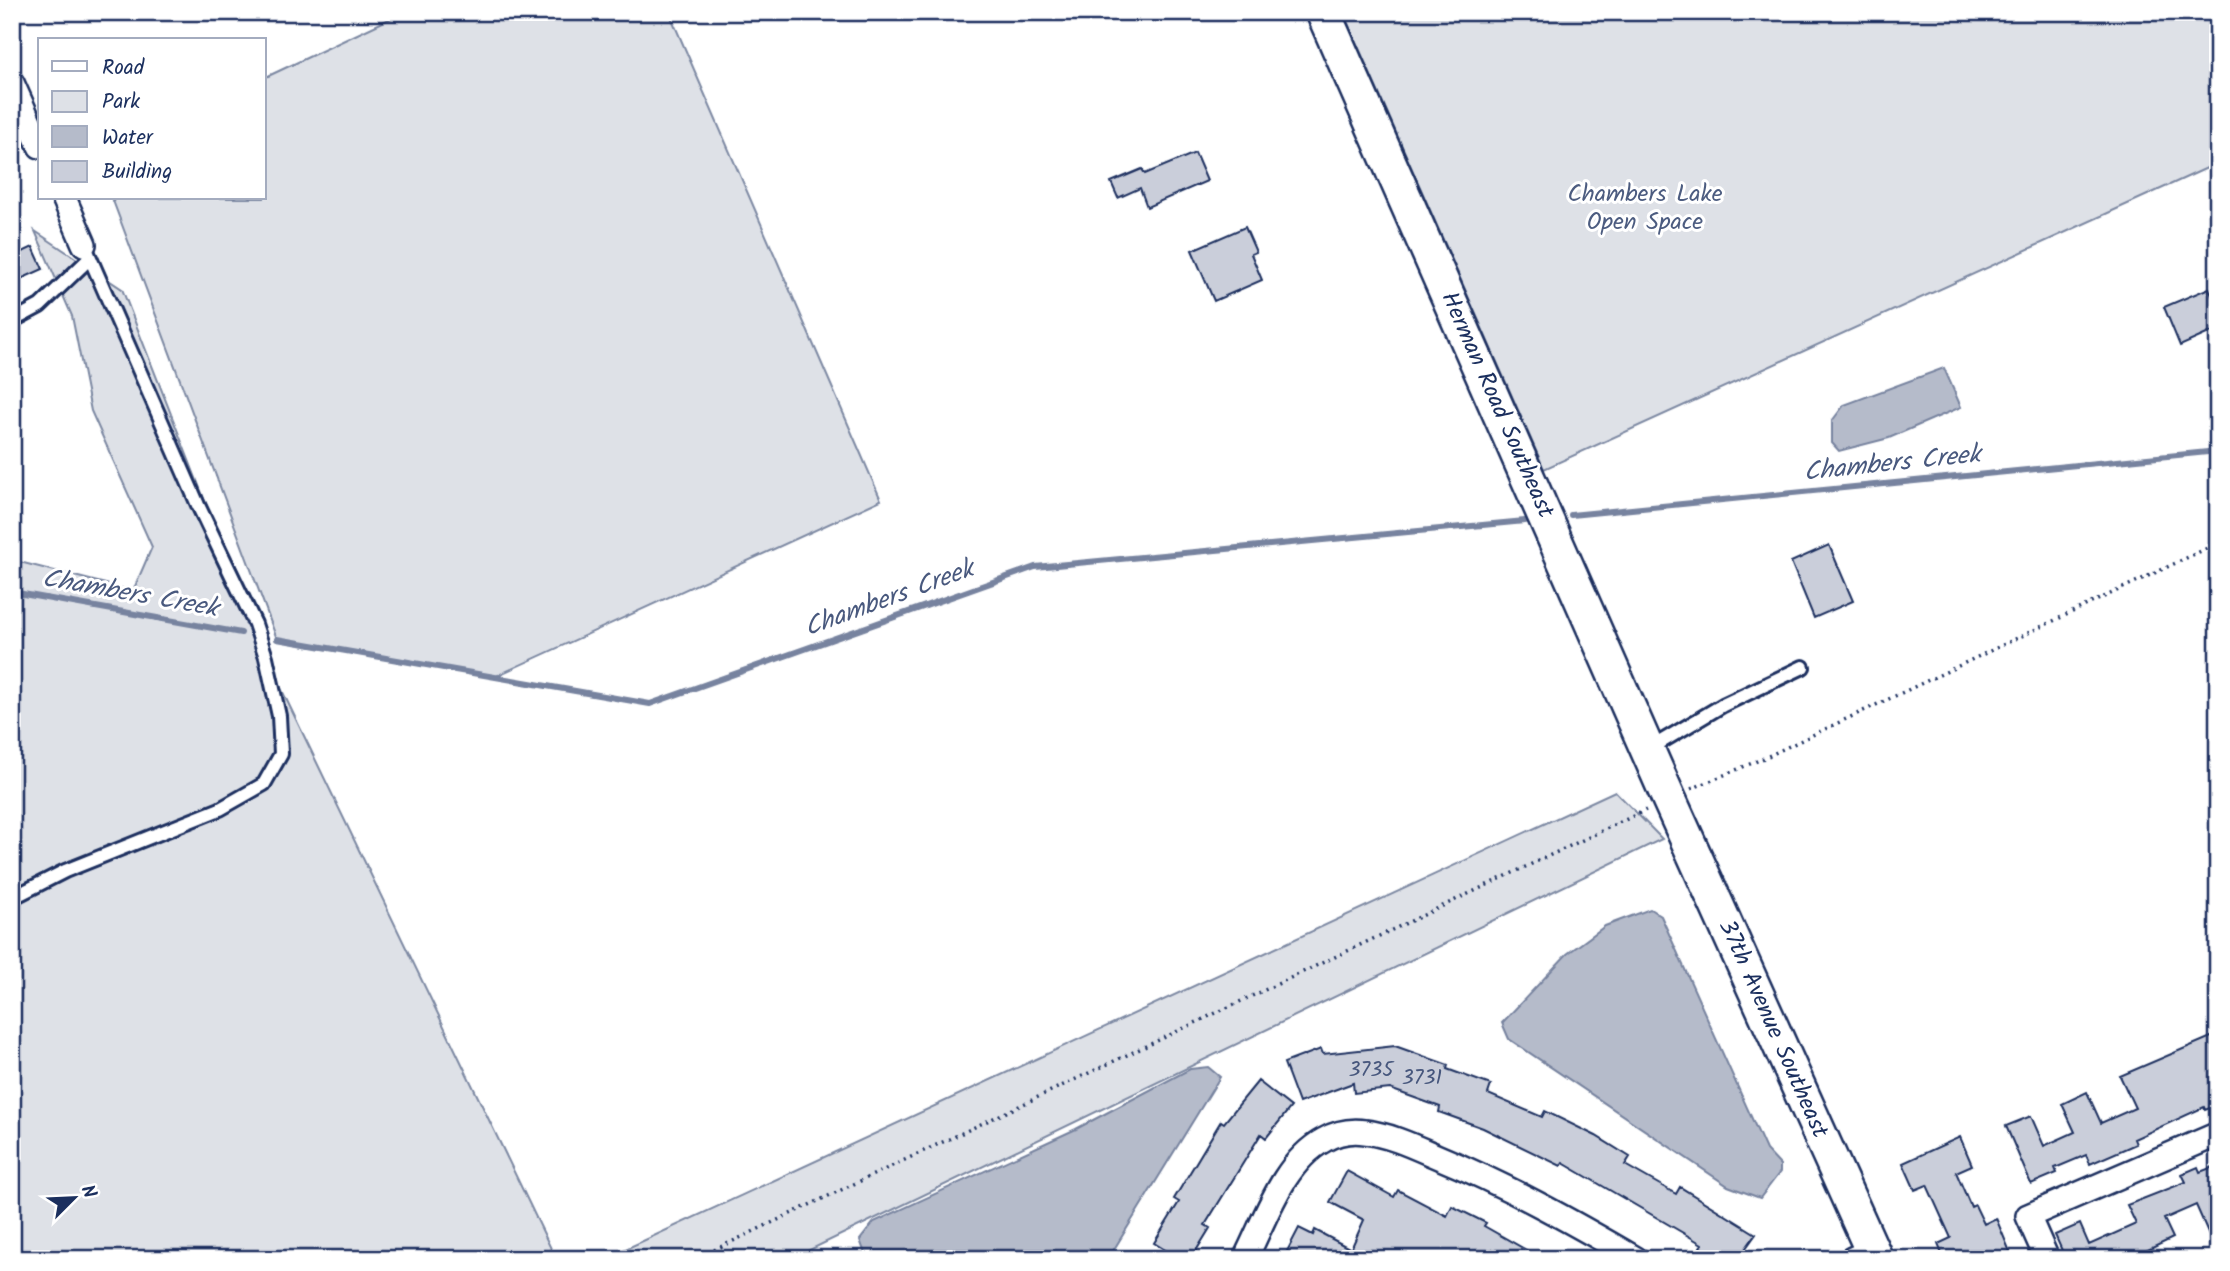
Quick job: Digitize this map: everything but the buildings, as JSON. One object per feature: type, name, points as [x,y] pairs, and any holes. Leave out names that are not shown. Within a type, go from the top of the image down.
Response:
[{"type":"street","name":"Herman Road Southeast","points":[[1323,12],[1649,749],[1667,800]]},
{"type":"street","points":[[12,83],[38,142]]},
{"type":"street","points":[[65,200],[88,251]]},
{"type":"street","name":"37th Avenue Southeast","points":[[1667,800],[1867,1256]]},
{"type":"street","points":[[1245,1259],[1292,1168],[1305,1153],[1338,1134],[1363,1131],[1398,1140],[1483,1176],[1529,1198],[1636,1259]]},
{"type":"street","points":[[2047,1259],[2028,1216],[2218,1134]]},
{"type":"lane","points":[[12,321],[40,306],[88,251],[198,505],[255,624],[266,657],[279,716],[281,754],[264,783],[219,809],[65,871],[12,898]]},
{"type":"lane","points":[[1649,749],[1723,705],[1803,667]]},
{"type":"path","points":[[695,1259],[2218,543]]},
{"type":"green space","points":[[404,12],[669,12],[881,500],[494,677],[277,639],[113,200],[266,200],[266,77]]},
{"type":"green space","name":"Chambers Lake Open Space","points":[[1343,12],[2218,12],[2218,163],[1544,469]]},
{"type":"green space","points":[[35,231],[122,289],[266,657],[556,1259],[12,1259],[12,560],[133,591],[152,547],[91,411],[72,316]]},
{"type":"green space","points":[[1615,791],[1662,839],[791,1259],[604,1259]]},
{"type":"water","points":[[1944,368],[1961,407],[1889,438],[1839,451],[1832,443],[1832,421],[1844,405]]},
{"type":"water","points":[[1650,909],[1661,916],[1766,1150],[1780,1165],[1780,1172],[1760,1198],[1728,1186],[1509,1039],[1502,1023],[1567,954],[1605,926]]},
{"type":"water","points":[[1208,1067],[1220,1077],[1108,1259],[867,1259],[860,1240],[874,1222],[1076,1129],[1190,1069]]},
{"type":"waterway","name":"Chambers Creek","points":[[1571,515],[2218,451]]},
{"type":"waterway","name":"Chambers Creek","points":[[277,639],[650,704],[1035,567],[1525,521]]},
{"type":"waterway","name":"Chambers Creek","points":[[12,592],[241,633]]}]
